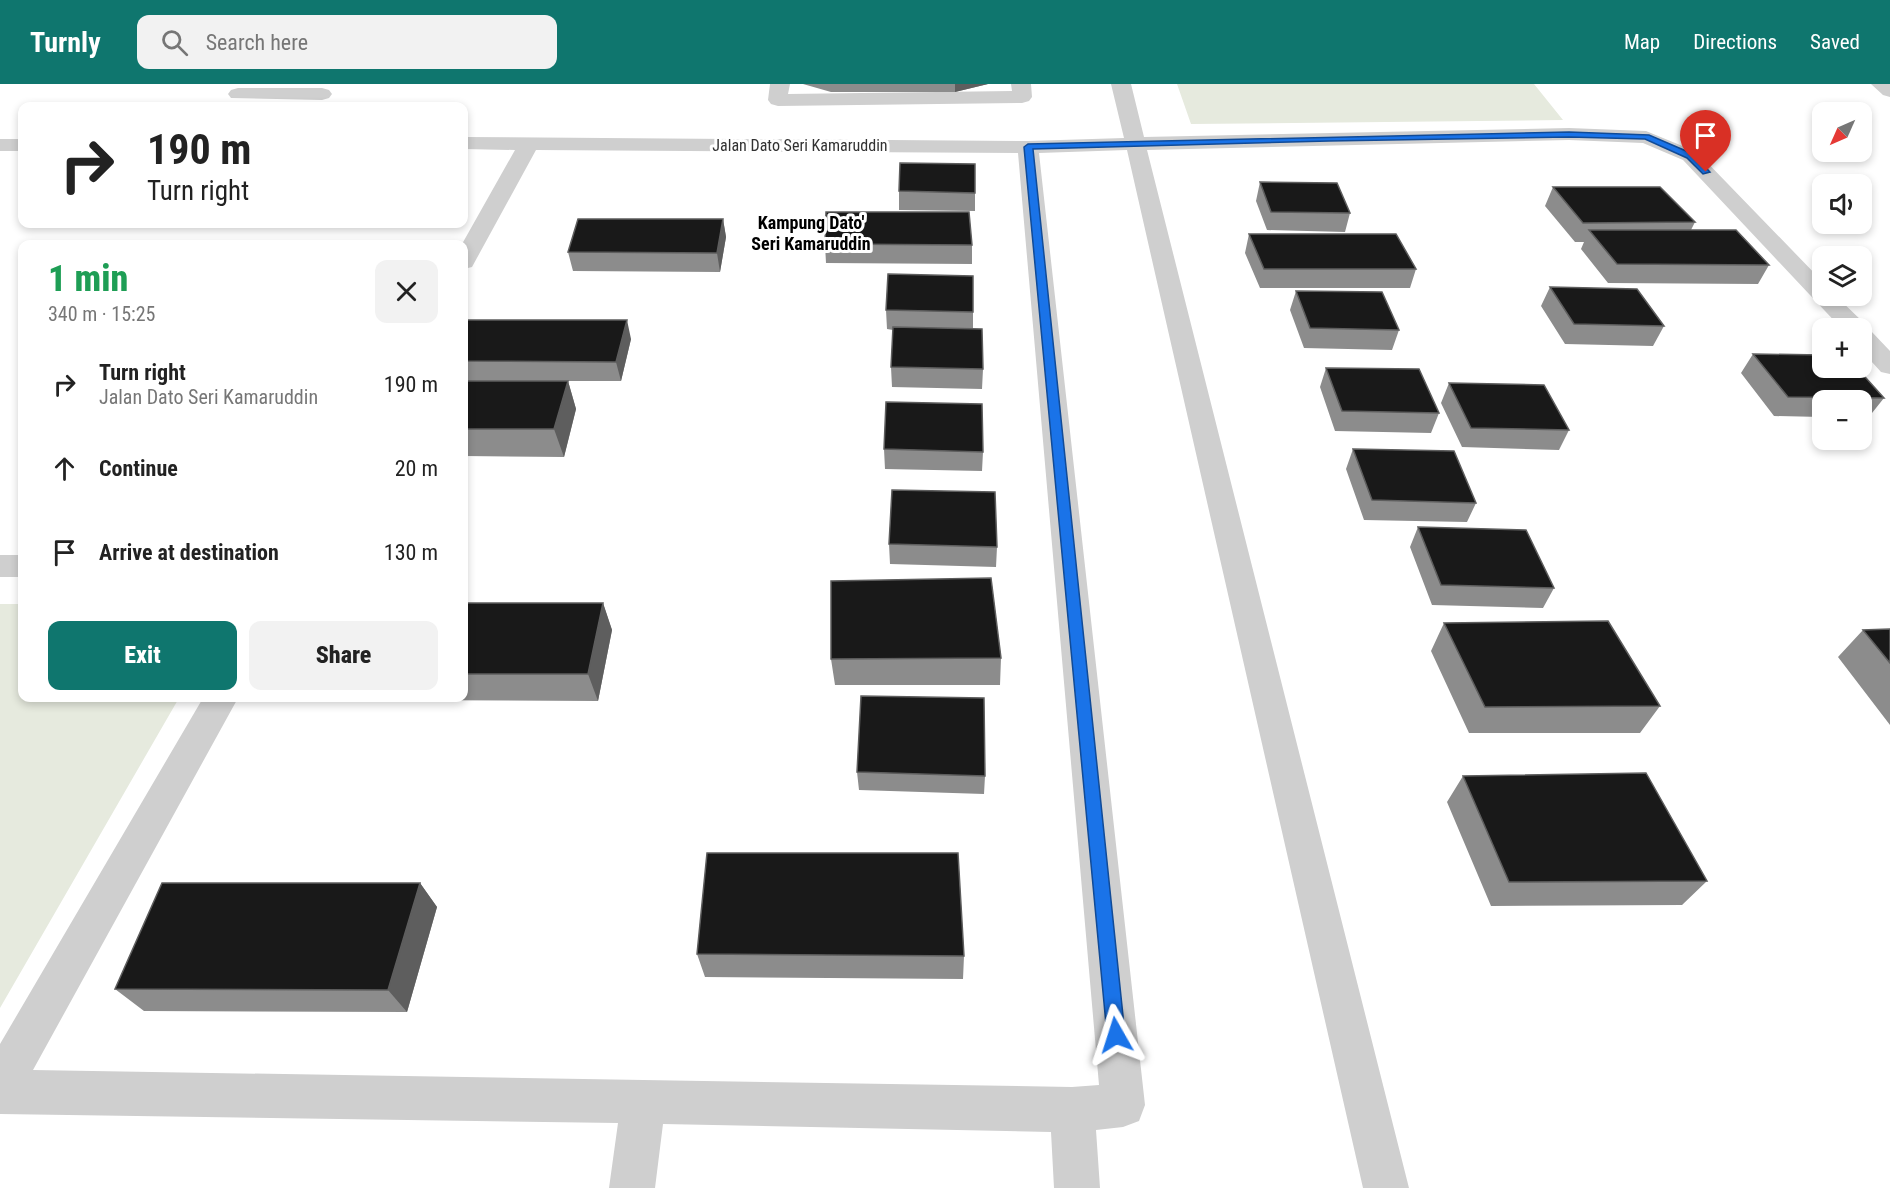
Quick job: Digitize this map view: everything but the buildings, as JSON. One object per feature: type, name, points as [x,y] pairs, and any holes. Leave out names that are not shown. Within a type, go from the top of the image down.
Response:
[{"type":"street","points":[[780,84],[778,100],[1022,97],[1021,84]]},
{"type":"street","points":[[1121,84],[1386,1188]]},
{"type":"street","points":[[1881,84],[1890,91]]},
{"type":"street","points":[[237,95],[322,94]]},
{"type":"street","name":"Jalan Dato Seri Kamaruddin","points":[[468,143],[1028,147],[1569,134],[1646,137],[1690,156],[1812,284]]},
{"type":"street","points":[[468,255],[529,143]]},
{"type":"street","points":[[0,145],[18,145]]},
{"type":"street","points":[[0,1092],[1072,1110],[1123,1105],[1028,147]]},
{"type":"street","name":"Jalan Dato Seri Kamaruddin","points":[[1833,306],[1845,318]]},
{"type":"street","points":[[1872,347],[1890,366]]},
{"type":"street","points":[[0,566],[18,566]]},
{"type":"street","points":[[0,1086],[219,702]]},
{"type":"street","points":[[632,1188],[643,1101]]},
{"type":"street","points":[[1072,1110],[1077,1188]]},
{"type":"shaded area","points":[[1177,84],[1534,84],[1563,120],[1191,124]]},
{"type":"shaded area","points":[[0,604],[18,604],[18,702],[177,702],[0,1008]]},
{"type":"district","name":"Kampung Dato' Seri Kamaruddin","points":[[811,233]]},
{"type":"route","points":[[1116,1035],[1028,147],[1569,134],[1646,137],[1690,156],[1706,172]]}]
